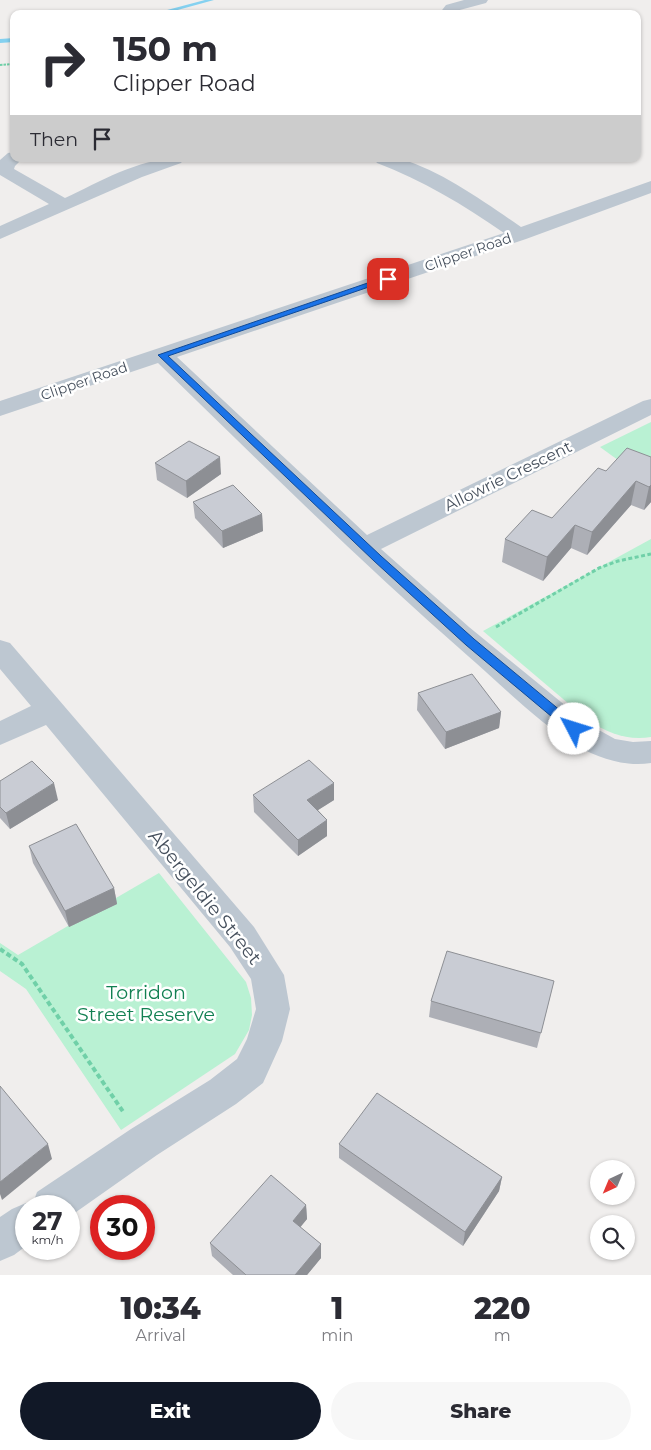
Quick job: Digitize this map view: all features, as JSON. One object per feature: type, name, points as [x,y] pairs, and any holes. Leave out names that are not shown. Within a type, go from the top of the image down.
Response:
[{"type":"street","points":[[449,10],[481,0]]},
{"type":"street","points":[[9,157],[4,169],[8,173],[64,205]]},
{"type":"street","points":[[0,232],[136,172],[166,162]]},
{"type":"street","points":[[392,162],[416,170],[444,185],[472,201],[519,234]]},
{"type":"street","name":"Clipper Road","points":[[0,409],[583,214],[651,187]]},
{"type":"street","points":[[162,355],[364,547],[470,642],[574,729],[603,746],[636,755],[651,752]]},
{"type":"street","name":"Allowrie Crescent","points":[[364,547],[651,406]]},
{"type":"street","name":"Abergeldie Street","points":[[0,650],[242,937],[267,975],[273,1008],[264,1041],[250,1071],[223,1092],[144,1142],[67,1195]]},
{"type":"street","points":[[0,734],[50,710]]},
{"type":"street","points":[[0,1241],[15,1231]]},
{"type":"path","points":[[470,642],[599,568],[618,561],[651,554]]},
{"type":"path","points":[[0,949],[22,964],[144,1142]]},
{"type":"green space","points":[[651,422],[651,484],[600,447]]},
{"type":"green space","points":[[651,539],[651,737],[634,738],[618,735],[589,721],[483,631]]},
{"type":"green space","name":"Torridon Street Reserve","points":[[159,873],[246,982],[251,998],[252,1015],[249,1030],[235,1054],[121,1130],[26,989],[0,971],[0,943],[18,955]]},
{"type":"building","points":[[189,441],[220,457],[186,481],[155,463]]},
{"type":"building","points":[[627,448],[651,457],[651,485],[649,487],[636,481],[592,532],[575,525],[547,557],[505,539],[532,510],[552,518],[598,468],[606,471]]},
{"type":"building","points":[[233,485],[262,514],[222,531],[193,502]]},
{"type":"building","points":[[472,674],[501,712],[446,732],[418,693]]},
{"type":"building","points":[[309,760],[334,783],[307,800],[327,820],[298,840],[253,795]]},
{"type":"building","points":[[32,761],[54,783],[6,813],[0,807],[0,781]]},
{"type":"building","points":[[76,824],[114,888],[65,911],[29,846]]},
{"type":"building","points":[[447,951],[554,981],[541,1033],[431,1001]]},
{"type":"building","points":[[0,1086],[48,1144],[0,1182]]},
{"type":"building","points":[[377,1093],[502,1177],[465,1232],[339,1144]]},
{"type":"building","points":[[271,1175],[306,1205],[293,1221],[321,1244],[295,1275],[246,1275],[210,1243]]},
{"type":"waterway","points":[[171,10],[211,0]]},
{"type":"waterway","points":[[0,41],[10,40]]},
{"type":"route","points":[[388,279],[162,355],[378,559],[470,642],[574,729]]}]
